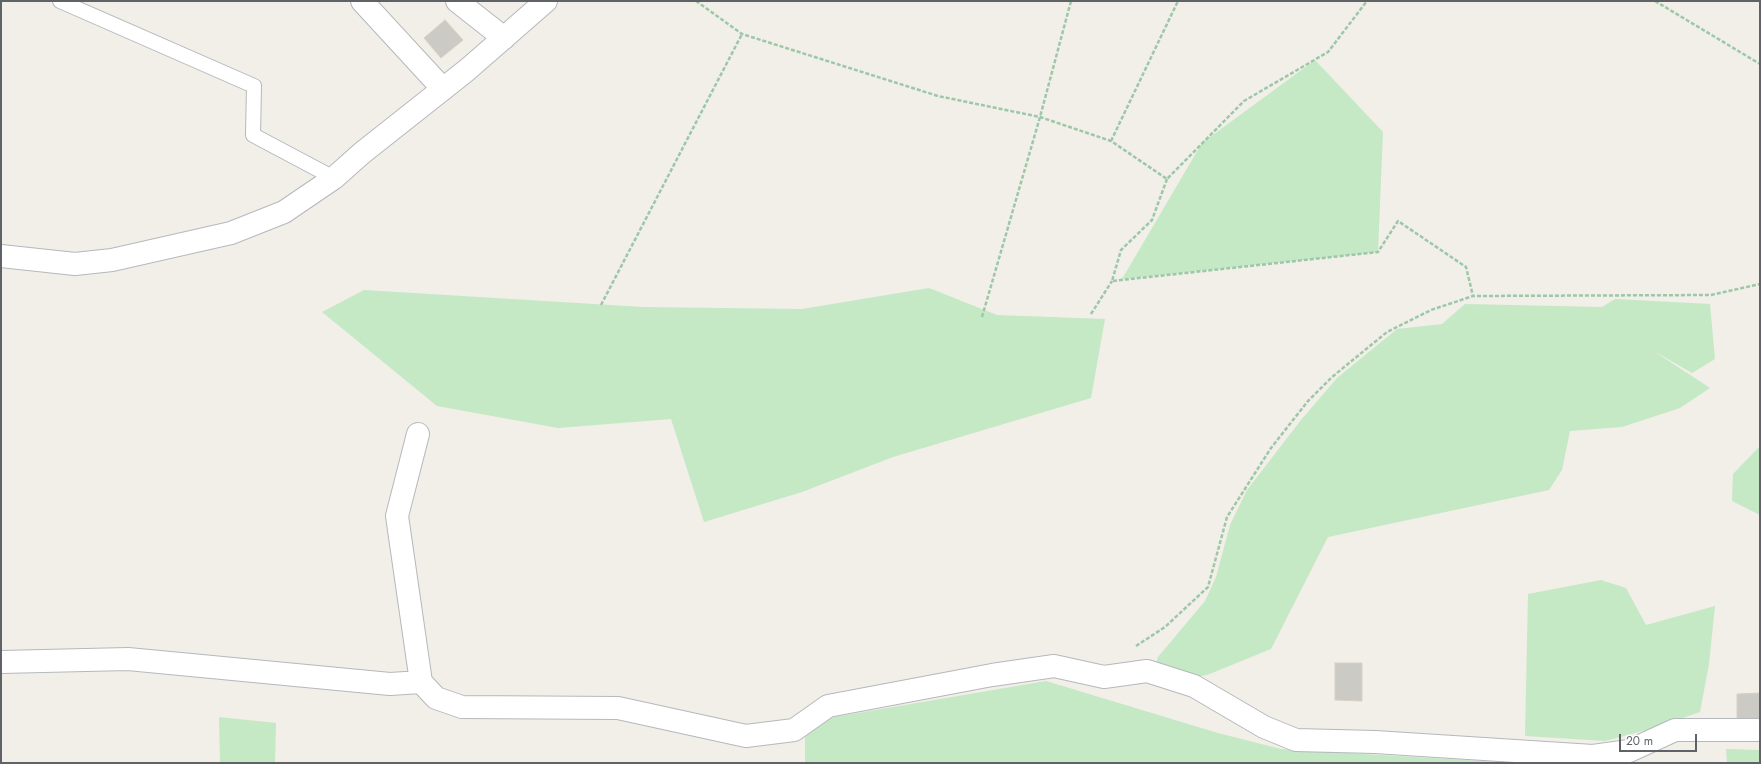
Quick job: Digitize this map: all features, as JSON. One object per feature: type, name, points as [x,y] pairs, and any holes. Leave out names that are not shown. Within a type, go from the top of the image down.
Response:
[{"type":"street","points":[[362,1],[443,89]]},
{"type":"street","points":[[457,1],[504,38]]},
{"type":"street","points":[[1,256],[75,264],[112,260],[231,233],[284,212],[334,178],[362,153],[443,89],[546,1]]},
{"type":"street","points":[[418,434],[397,516],[421,682],[436,698],[462,706],[618,708],[746,736],[794,730],[828,706],[1054,666],[1104,677],[1146,671],[1194,686],[1264,727],[1296,740],[1375,742],[1594,756],[1629,751],[1675,730],[1760,730]]},
{"type":"street","points":[[1,662],[128,659],[390,684],[421,682]]},
{"type":"lane","points":[[60,1],[254,86],[253,134],[334,178]]},
{"type":"path","points":[[696,1],[742,34],[938,96],[1040,117],[1111,141],[1167,179]]},
{"type":"path","points":[[982,317],[1040,117],[1071,1]]},
{"type":"path","points":[[1111,141],[1178,1]]},
{"type":"path","points":[[1091,314],[1112,281],[1121,250],[1152,220],[1167,179],[1244,101],[1328,52],[1367,1]]},
{"type":"path","points":[[1655,1],[1760,64]]},
{"type":"path","points":[[601,305],[742,34]]},
{"type":"path","points":[[1112,281],[1378,252],[1398,221],[1466,267],[1473,296]]},
{"type":"path","points":[[1132,649],[1165,627],[1208,587],[1227,517],[1271,448],[1308,402],[1327,382],[1387,332],[1431,310],[1473,296],[1711,295],[1760,284]]},
{"type":"green space","points":[[1315,60],[1383,132],[1378,252],[1122,279],[1202,143]]},
{"type":"green space","points":[[929,288],[997,315],[1105,319],[1091,398],[893,457],[802,492],[704,522],[671,419],[558,428],[437,406],[322,312],[364,290],[643,307],[802,309]]},
{"type":"green space","points":[[1615,299],[1710,304],[1715,359],[1692,373],[1652,350],[1710,388],[1680,408],[1622,427],[1570,431],[1562,470],[1549,490],[1328,537],[1271,649],[1207,675],[1195,677],[1156,663],[1158,657],[1205,601],[1216,577],[1230,525],[1247,490],[1301,420],[1337,378],[1397,329],[1442,324],[1465,304],[1602,307]]},
{"type":"green space","points":[[1760,446],[1760,515],[1732,501],[1733,474]]},
{"type":"green space","points":[[1601,580],[1626,588],[1646,625],[1715,606],[1709,664],[1700,712],[1654,728],[1605,741],[1525,736],[1528,594]]},
{"type":"green space","points":[[1046,681],[1218,733],[1281,749],[1515,763],[805,763],[805,722]]},
{"type":"green space","points":[[219,717],[276,723],[275,763],[220,763]]},
{"type":"green space","points":[[1726,749],[1760,750],[1760,763],[1727,763]]},
{"type":"building","points":[[445,20],[463,40],[441,58],[424,38]]},
{"type":"building","points":[[1335,663],[1362,663],[1362,701],[1335,700]]},
{"type":"building","points":[[1760,693],[1760,720],[1737,720],[1737,694]]}]
